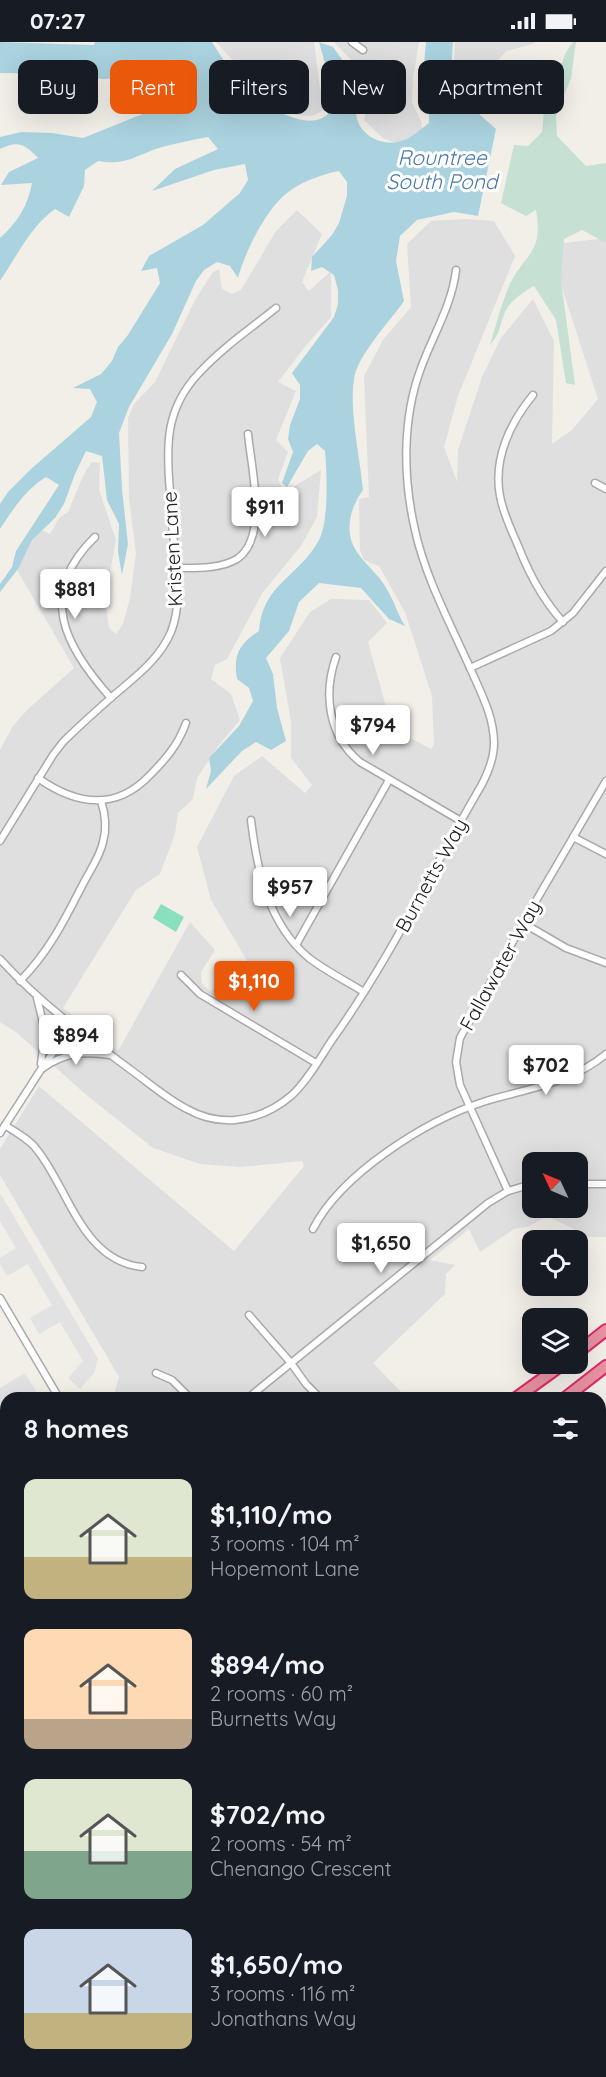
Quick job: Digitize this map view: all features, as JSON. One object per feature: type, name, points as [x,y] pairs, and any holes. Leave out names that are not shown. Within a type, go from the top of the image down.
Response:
[{"type":"highway","points":[[588,1344],[606,1330]]},
{"type":"highway","points":[[573,1392],[606,1366]]},
{"type":"highway","points":[[524,1392],[549,1374]]},
{"type":"street","points":[[352,42],[363,50]]},
{"type":"street","name":"Burnetts Way","points":[[72,1026],[186,1109],[224,1120],[249,1118],[273,1108],[294,1093],[364,993],[484,781],[494,743],[490,718],[419,548],[409,499],[406,459],[410,416],[420,370],[450,301],[456,270]]},
{"type":"street","name":"Kristen Lane","points":[[0,842],[38,778],[63,742],[148,666],[166,643],[175,618],[177,568],[166,453],[175,411],[199,373],[216,356],[276,308]]},
{"type":"street","points":[[533,395],[519,414],[505,443],[499,469],[500,496],[504,512],[533,580],[546,602],[563,622]]},
{"type":"street","points":[[177,568],[204,567],[230,562],[243,554],[252,540],[255,500],[248,434]]},
{"type":"street","points":[[595,483],[606,489]]},
{"type":"street","points":[[95,537],[71,568],[62,597],[62,620],[76,652],[111,698]]},
{"type":"street","points":[[470,668],[542,636],[563,622],[582,603],[606,571]]},
{"type":"street","points":[[336,657],[328,688],[328,702],[334,726],[344,744],[354,757],[461,821]]},
{"type":"street","points":[[38,778],[70,796],[101,801],[120,797],[139,786],[170,755],[186,723]]},
{"type":"street","points":[[296,945],[389,780]]},
{"type":"street","name":"Fallawater Way","points":[[508,1191],[469,1107],[458,1076],[456,1062],[460,1038],[523,923],[606,781]]},
{"type":"street","points":[[20,981],[54,939],[100,852],[105,832],[101,801]]},
{"type":"street","points":[[251,820],[258,864],[272,911],[296,945],[310,958],[364,993]]},
{"type":"street","points":[[573,837],[606,854]]},
{"type":"street","points":[[523,923],[566,948],[606,963]]},
{"type":"street","points":[[0,959],[36,996],[72,1026],[0,1133]]},
{"type":"street","points":[[181,975],[200,994],[316,1063]]},
{"type":"street","points":[[36,996],[45,1031],[40,1071]]},
{"type":"street","points":[[40,1071],[61,1058],[73,1054],[91,1052],[111,1055]]},
{"type":"street","points":[[313,1229],[335,1196],[372,1163],[421,1131],[469,1107],[573,1075],[606,1054]]},
{"type":"street","points":[[5,1125],[27,1139],[39,1152],[79,1220],[99,1248],[106,1255],[122,1263],[142,1267]]},
{"type":"street","points":[[588,1184],[606,1184]]},
{"type":"street","points":[[255,1392],[488,1203],[508,1191],[522,1187]]},
{"type":"street","points":[[0,1298],[55,1392]]},
{"type":"street","points":[[249,1315],[314,1392]]},
{"type":"street","points":[[156,1373],[172,1380],[184,1392]]},
{"type":"shaded area","points":[[216,42],[314,42],[321,90],[321,112],[312,116],[294,114],[309,114],[309,60],[232,60]]},
{"type":"shaded area","points":[[334,42],[419,42],[412,103],[421,121],[423,134],[398,143],[384,139],[364,120],[365,114],[406,114],[406,60],[351,60]]},
{"type":"shaded area","points":[[455,42],[535,42],[506,51],[499,60],[454,60]]},
{"type":"shaded area","points":[[297,210],[322,234],[302,282],[309,291],[331,271],[331,317],[278,382],[296,391],[276,440],[288,452],[278,479],[282,488],[293,487],[321,470],[317,517],[301,546],[263,592],[227,659],[215,665],[211,679],[231,694],[240,720],[219,745],[197,778],[193,799],[178,813],[175,834],[160,874],[136,890],[63,1008],[118,1051],[190,922],[215,950],[201,972],[202,984],[211,992],[229,967],[252,969],[211,900],[197,847],[234,776],[262,756],[305,793],[312,785],[291,758],[291,722],[280,658],[310,612],[331,599],[369,600],[387,623],[368,642],[392,728],[431,749],[434,745],[432,696],[405,612],[379,566],[364,560],[360,550],[359,499],[369,497],[364,376],[383,340],[411,307],[407,244],[431,221],[465,219],[494,221],[515,256],[458,396],[444,447],[457,482],[458,450],[482,377],[501,338],[533,299],[554,341],[552,444],[572,430],[598,399],[548,245],[606,238],[606,1237],[590,1237],[588,1230],[576,1230],[551,1218],[588,1218],[588,1152],[522,1152],[522,1218],[544,1218],[530,1226],[514,1229],[480,1252],[469,1229],[430,1260],[455,1265],[446,1274],[445,1294],[373,1363],[401,1392],[115,1392],[119,1377],[0,1175],[0,1149],[39,1086],[234,1251],[304,1166],[302,1161],[240,1167],[200,1164],[153,1148],[84,1093],[16,1032],[0,1022],[0,750],[13,726],[27,710],[74,668],[14,565],[36,527],[50,534],[59,518],[68,512],[84,474],[92,462],[100,463],[99,490],[116,540],[105,599],[109,628],[116,634],[123,624],[130,598],[136,553],[129,499],[128,418],[134,404],[155,382],[195,300],[213,272],[219,269],[222,289],[232,294],[241,290],[276,231]]},
{"type":"shaded area","points":[[0,1193],[98,1359],[94,1373],[80,1389],[68,1378],[83,1361],[60,1322],[39,1334],[30,1318],[52,1305],[28,1264],[7,1276],[0,1264],[0,1258],[16,1248],[0,1221]]},
{"type":"shaded area","points":[[25,1373],[36,1392],[0,1392],[0,1388]]},
{"type":"green space","points":[[573,42],[576,42],[571,78],[564,96],[563,60]]},
{"type":"green space","points":[[544,114],[557,114],[557,136],[586,166],[606,163],[606,243],[582,230],[564,239],[561,281],[575,385],[566,383],[556,320],[534,286],[509,306],[498,334],[490,345],[509,286],[535,245],[537,236],[536,210],[526,216],[501,203],[514,145],[528,146],[542,132]]},
{"type":"green space","points":[[161,904],[184,917],[176,932],[153,918]]},
{"type":"water","name":"Rountree South Pond","points":[[0,42],[94,45],[95,42],[212,42],[223,60],[209,60],[209,114],[285,114],[311,121],[328,114],[356,114],[361,128],[366,133],[378,141],[386,142],[401,141],[415,134],[429,123],[429,114],[480,114],[496,129],[478,216],[454,212],[417,220],[400,236],[396,261],[404,301],[367,349],[354,379],[354,419],[363,490],[351,514],[351,539],[359,555],[383,584],[405,626],[389,619],[361,588],[319,583],[299,602],[289,631],[266,658],[273,674],[277,708],[286,741],[271,750],[256,742],[242,751],[206,789],[211,771],[209,758],[239,726],[253,701],[249,688],[237,679],[236,663],[239,651],[259,631],[262,615],[274,591],[311,552],[322,532],[326,497],[325,451],[317,444],[308,451],[287,487],[282,483],[293,452],[288,439],[290,425],[300,399],[300,385],[292,373],[334,317],[338,304],[338,290],[334,275],[322,267],[311,271],[312,257],[332,235],[339,223],[347,196],[347,182],[339,171],[299,185],[271,209],[251,244],[238,278],[230,266],[217,262],[204,270],[196,281],[172,334],[129,407],[119,433],[128,544],[122,575],[118,552],[119,524],[107,500],[102,456],[86,451],[64,504],[55,518],[32,540],[18,569],[0,592],[0,584],[12,567],[16,551],[59,485],[46,477],[39,482],[20,500],[0,529],[0,504],[8,492],[31,469],[91,417],[97,402],[90,389],[73,388],[101,374],[112,361],[118,347],[160,283],[157,268],[141,271],[149,256],[203,225],[240,193],[248,180],[245,164],[214,170],[152,191],[175,169],[218,149],[208,137],[162,147],[124,161],[98,161],[85,170],[84,186],[69,217],[55,209],[46,216],[24,242],[0,281],[0,238],[21,214],[32,183],[1,185],[9,172],[38,158],[29,149],[17,144],[0,149],[0,137],[21,132],[52,133],[83,138],[143,114],[197,114],[197,60],[110,60],[110,79],[98,78],[98,60],[18,60],[18,73],[0,73]]},
{"type":"water","name":"Rountree South Pond","points":[[319,42],[333,47],[342,60],[324,60]]},
{"type":"water","name":"Rountree South Pond","points":[[426,42],[453,42],[452,59],[424,60]]}]
